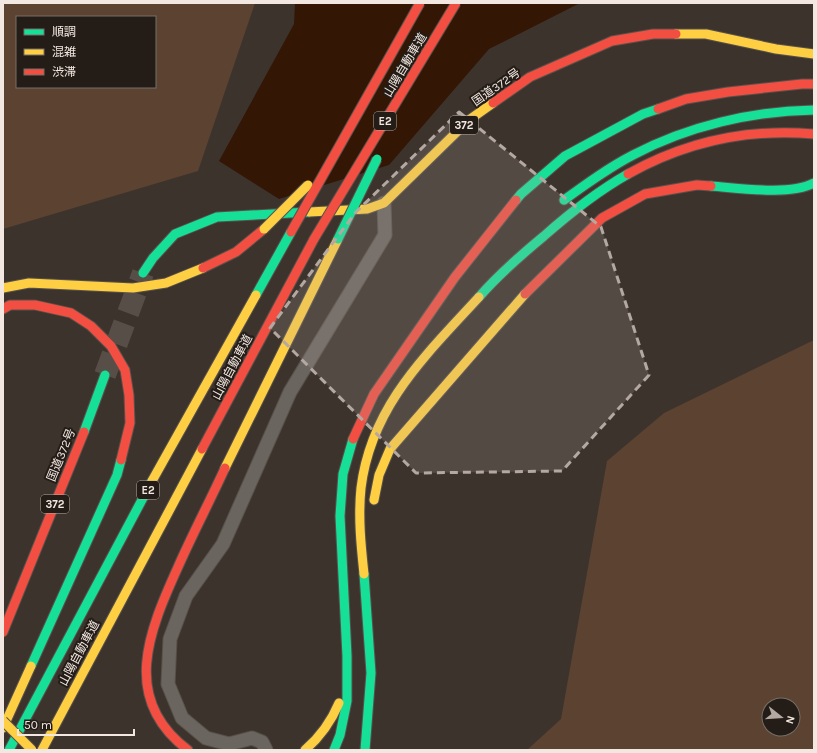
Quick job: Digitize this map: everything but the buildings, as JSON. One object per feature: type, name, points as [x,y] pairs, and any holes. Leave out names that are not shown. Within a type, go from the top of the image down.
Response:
[{"type":"highway","name":"山陽自動車道","points":[[9,750],[174,441],[420,3]]},
{"type":"highway","name":"山陽自動車道","points":[[42,750],[314,239],[456,3]]},
{"type":"highway","points":[[396,121],[448,17]]},
{"type":"highway","name":"国道372号","points":[[143,273],[153,258],[175,234],[217,217],[367,209],[384,203],[469,120],[530,77],[612,42],[653,34],[706,34],[776,49],[814,54]]},
{"type":"highway","points":[[334,750],[340,735],[347,701],[347,656],[340,516],[344,474],[355,433],[374,394],[455,277],[522,194],[565,156],[602,135],[643,114],[686,99],[728,92],[814,84]]},
{"type":"highway","points":[[556,206],[590,180],[622,160],[650,145],[674,136],[703,126],[747,117],[788,111],[814,110]]},
{"type":"highway","points":[[747,117],[764,116],[808,119]]},
{"type":"highway","points":[[365,750],[371,664],[359,522],[363,479],[372,444],[386,410],[408,378],[439,339],[503,271],[563,219],[605,188],[654,160],[685,148],[734,135],[780,131],[814,134]]},
{"type":"highway","points":[[188,750],[163,726],[155,714],[149,698],[146,682],[146,665],[148,644],[156,617],[182,558],[382,148]]},
{"type":"highway","points":[[3,288],[29,283],[133,288],[166,282],[212,264],[236,252],[264,229],[297,197],[333,157]]},
{"type":"highway","points":[[372,510],[379,475],[390,449],[528,290],[602,218],[645,194],[697,185],[778,190],[808,186],[814,183]]},
{"type":"highway","points":[[3,309],[10,305],[35,305],[71,313],[91,326],[111,346],[125,370],[129,395],[130,423],[117,475],[3,728]]},
{"type":"highway","points":[[399,358],[439,315]]},
{"type":"highway","name":"国道372号","points":[[3,632],[81,439],[104,375]]},
{"type":"highway","points":[[363,562],[369,525]]},
{"type":"highway","points":[[305,750],[314,743],[325,730],[335,714],[341,696],[347,656]]},
{"type":"highway","points":[[357,750],[369,705]]},
{"type":"highway","points":[[3,721],[32,750]]},
{"type":"street","points":[[266,750],[262,742],[252,738],[229,744],[206,738],[182,718],[168,684],[170,639],[186,596],[223,544],[290,392],[385,235],[384,203]]},
{"type":"highlighted area","points":[[459,112],[601,227],[649,375],[562,471],[416,473],[270,328],[355,213]]},
{"type":"shaded area","points":[[3,3],[255,3],[198,171],[3,229]]},
{"type":"shaded area","points":[[295,3],[580,3],[489,49],[389,165],[279,199],[219,161],[294,24]]},
{"type":"shaded area","points":[[814,340],[814,750],[527,750],[561,719],[607,461],[664,413]]},
{"type":"tunnel","points":[[105,375],[143,273]]},
{"type":"traffic: fast","points":[[516,200],[565,156],[643,114],[658,109]]},
{"type":"traffic: fast","points":[[564,200],[597,176],[633,155],[698,128],[767,113],[814,110]]},
{"type":"traffic: fast","points":[[338,239],[377,159]]},
{"type":"traffic: fast","points":[[479,297],[510,265],[564,219],[595,195],[628,174]]},
{"type":"traffic: fast","points":[[711,186],[778,190],[804,187],[814,183]]},
{"type":"traffic: fast","points":[[143,273],[153,258],[175,234],[217,217],[309,212]]},
{"type":"traffic: fast","points":[[256,295],[291,232]]},
{"type":"traffic: fast","points":[[84,432],[105,375]]},
{"type":"traffic: fast","points":[[334,750],[340,735],[347,701],[347,656],[340,516],[343,474],[353,439]]},
{"type":"traffic: fast","points":[[31,666],[117,475],[121,460]]},
{"type":"traffic: fast","points":[[9,750],[152,481]]},
{"type":"traffic: fast","points":[[364,574],[371,673],[365,750]]},
{"type":"traffic: slow","points":[[676,34],[706,34],[776,49],[814,54]]},
{"type":"traffic: slow","points":[[309,212],[367,209],[384,203],[469,120],[493,103]]},
{"type":"traffic: slow","points":[[264,229],[308,185]]},
{"type":"traffic: slow","points":[[225,468],[338,239]]},
{"type":"traffic: slow","points":[[3,288],[29,283],[133,288],[166,283],[203,268]]},
{"type":"traffic: slow","points":[[374,500],[379,475],[390,449],[525,294]]},
{"type":"traffic: slow","points":[[152,481],[256,295]]},
{"type":"traffic: slow","points":[[364,574],[361,542],[360,499],[367,459],[376,432],[389,407],[421,361],[479,297]]},
{"type":"traffic: slow","points":[[42,750],[202,449]]},
{"type":"traffic: slow","points":[[3,728],[31,666]]},
{"type":"traffic: slow","points":[[305,750],[325,729],[339,703]]},
{"type":"traffic: slow","points":[[3,721],[32,750]]},
{"type":"traffic: jam","points":[[291,232],[420,3]]},
{"type":"traffic: jam","points":[[314,239],[456,3]]},
{"type":"traffic: jam","points":[[493,103],[530,77],[612,41],[653,34],[676,34]]},
{"type":"traffic: jam","points":[[658,109],[686,99],[728,92],[814,84]]},
{"type":"traffic: jam","points":[[628,174],[673,153],[718,139],[765,133],[814,134]]},
{"type":"traffic: jam","points":[[525,294],[602,218],[645,194],[697,185],[711,186]]},
{"type":"traffic: jam","points":[[353,439],[374,394],[455,277],[516,200]]},
{"type":"traffic: jam","points":[[203,268],[236,252],[264,229]]},
{"type":"traffic: jam","points":[[202,449],[314,239]]},
{"type":"traffic: jam","points":[[3,309],[10,305],[35,305],[71,313],[91,326],[111,346],[125,370],[129,395],[130,423],[121,460]]},
{"type":"traffic: jam","points":[[3,632],[84,432]]},
{"type":"traffic: jam","points":[[188,750],[167,730],[154,709],[147,687],[147,663],[150,640],[167,591],[225,468]]}]
